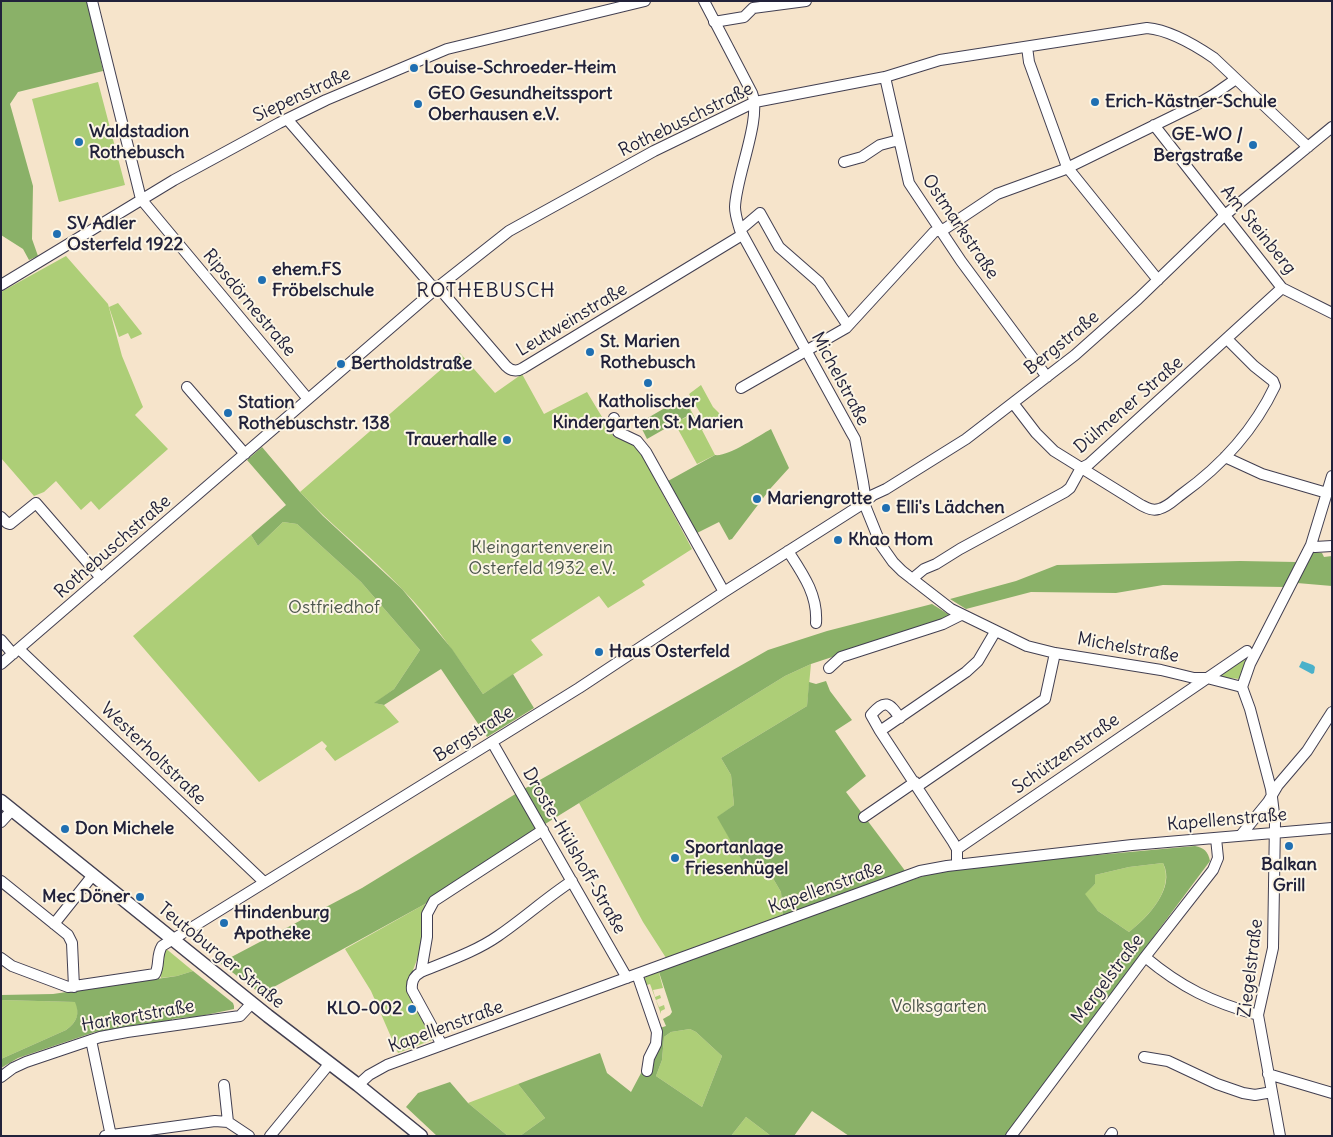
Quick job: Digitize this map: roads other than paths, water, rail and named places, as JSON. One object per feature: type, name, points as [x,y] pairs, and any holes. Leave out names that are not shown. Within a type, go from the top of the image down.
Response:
[{"type":"main road","name":"Teutoburger Straße","points":[[1,801],[421,1136]]},
{"type":"street","name":"Ripsdörnestraße","points":[[92,1],[141,199],[308,399]]},
{"type":"street","name":"Siepenstraße","points":[[1,285],[141,199],[287,119],[326,100],[447,49],[645,1]]},
{"type":"street","points":[[704,1],[755,102],[752,128],[736,194],[736,213],[741,232]]},
{"type":"street","points":[[714,22],[744,17],[753,8],[806,1]]},
{"type":"street","name":"Rothebuschstraße","points":[[1,664],[438,287],[510,231],[654,150],[755,102],[885,77],[940,60],[1152,28],[1203,50],[1225,68],[1308,146]]},
{"type":"street","points":[[1026,47],[1029,62],[1067,167],[1158,280]]},
{"type":"street","name":"Ostmarkstraße","points":[[885,77],[909,183],[994,306],[1047,377]]},
{"type":"street","points":[[741,388],[808,351],[848,326],[934,232],[941,231],[997,194],[1056,173],[1205,100],[1236,79]]},
{"type":"street","points":[[287,119],[431,285],[438,287]]},
{"type":"street","name":"Am Steinberg","points":[[1154,125],[1282,288],[1332,313]]},
{"type":"street","name":"Bergstraße","points":[[74,987],[155,974],[159,951],[162,946],[648,644],[724,592],[864,503],[873,495],[886,489],[966,439],[1087,345],[1225,215],[1331,129]]},
{"type":"street","points":[[844,162],[862,158],[880,145],[899,140]]},
{"type":"street","points":[[741,232],[760,213],[780,247],[820,282],[848,326]]},
{"type":"street","name":"Leutweinstraße","points":[[438,287],[506,366],[516,371],[741,232]]},
{"type":"street","name":"Michelstraße","points":[[741,232],[855,439],[866,495],[864,503],[878,539],[897,566],[931,595],[961,615],[1027,646],[1055,653],[1161,670],[1194,678],[1207,678],[1242,687]]},
{"type":"street","name":"Dülmener Straße","points":[[912,579],[924,569],[944,560],[960,549],[1065,492],[1070,488],[1081,468],[1089,464],[1282,288]]},
{"type":"street","points":[[1013,403],[1046,444],[1058,454],[1141,505],[1155,509],[1167,505],[1197,484],[1225,457],[1256,418],[1276,386],[1273,380],[1254,366],[1227,339]]},
{"type":"street","points":[[187,386],[245,454]]},
{"type":"street","points":[[614,418],[618,432],[635,439],[646,452],[724,592]]},
{"type":"street","points":[[1225,457],[1262,474],[1327,494]]},
{"type":"street","points":[[1242,687],[1250,664],[1311,545],[1332,476]]},
{"type":"street","points":[[1,517],[10,524],[36,503],[101,578]]},
{"type":"street","points":[[1311,545],[1315,547],[1332,546]]},
{"type":"street","points":[[788,551],[811,589],[817,612],[816,623]]},
{"type":"street","points":[[829,668],[841,657],[942,624],[961,615]]},
{"type":"street","points":[[880,731],[970,668],[984,651],[994,632]]},
{"type":"street","name":"Westerholtstraße","points":[[1,640],[16,651],[264,882]]},
{"type":"street","name":"Schützenstraße","points":[[957,849],[1247,651]]},
{"type":"street","points":[[864,818],[1045,699],[1055,653]]},
{"type":"street","name":"Ziegelstraße","points":[[1242,687],[1250,709],[1272,796],[1275,822],[1273,832],[1273,948],[1258,1015],[1280,1136]]},
{"type":"street","points":[[900,718],[892,706],[888,704],[871,715],[957,849],[957,864]]},
{"type":"street","points":[[1241,835],[1272,796],[1278,785],[1307,752],[1331,715]]},
{"type":"street","name":"Droste-Hülshoff-Straße","points":[[492,742],[572,881],[632,976],[657,1032],[656,1044],[649,1058],[647,1072]]},
{"type":"street","points":[[1,822],[12,810]]},
{"type":"street","name":"Kapellenstraße","points":[[358,1085],[377,1070],[442,1045],[920,871],[957,864],[1132,845],[1332,828]]},
{"type":"street","points":[[421,972],[427,937],[427,914],[434,901],[543,830]]},
{"type":"street","name":"Mergelstraße","points":[[1011,1136],[1214,868],[1218,858],[1216,838]]},
{"type":"street","points":[[54,924],[93,875]]},
{"type":"street","points":[[1,881],[70,939],[74,987],[68,987],[17,968],[1,958]]},
{"type":"street","points":[[442,1045],[412,990],[414,978],[421,972],[488,943],[549,896],[572,881]]},
{"type":"street","points":[[1145,957],[1174,979],[1202,996],[1258,1015]]},
{"type":"street","name":"Harkortstraße","points":[[1,1077],[18,1066],[90,1040],[127,1032],[240,1016],[247,999]]},
{"type":"street","points":[[90,1040],[109,1135],[198,1123],[228,1122],[249,1136]]},
{"type":"street","points":[[1144,1056],[1168,1061],[1217,1084],[1243,1093],[1256,1095],[1272,1092]]},
{"type":"street","points":[[270,1136],[330,1062]]},
{"type":"street","points":[[1268,1074],[1332,1093]]},
{"type":"street","points":[[224,1084],[228,1122]]},
{"type":"water","points":[[1302,661],[1315,667],[1314,673],[1312,674],[1299,667]]},
{"type":"place","name":"Louise-Schroeder-Heim","points":[[414,68]]},
{"type":"place","name":"Erich-Kästner-Schule","points":[[1095,102]]},
{"type":"place","name":"GEO Gesundheitssport Oberhausen e.V.","points":[[418,104]]},
{"type":"place","name":"Waldstadion Rothebusch","points":[[79,142]]},
{"type":"place","name":"GE-WO / Bergstraße","points":[[1253,145]]},
{"type":"place","name":"SV Adler Osterfeld 1922","points":[[57,234]]},
{"type":"place","name":"ehem.FS Fröbelschule","points":[[262,280]]},
{"type":"place","name":"St. Marien Rothebusch","points":[[590,352]]},
{"type":"place","name":"Bertholdstraße","points":[[341,364]]},
{"type":"place","name":"Katholischer Kindergarten St. Marien","points":[[648,383]]},
{"type":"place","name":"Station Rothebuschstr. 138","points":[[228,413]]},
{"type":"place","name":"Trauerhalle","points":[[507,440]]},
{"type":"place","name":"Mariengrotte","points":[[757,499]]},
{"type":"place","name":"Elli's Lädchen","points":[[886,508]]},
{"type":"place","name":"Khao Hom","points":[[838,540]]},
{"type":"place","name":"Haus Osterfeld","points":[[599,652]]},
{"type":"place","name":"Don Michele","points":[[65,829]]},
{"type":"place","name":"Balkan Grill","points":[[1289,846]]},
{"type":"place","name":"Sportanlage Friesenhügel","points":[[675,858]]},
{"type":"place","name":"Mec Döner","points":[[140,897]]},
{"type":"place","name":"Hindenburg Apotheke","points":[[224,923]]},
{"type":"place","name":"KLO-002","points":[[412,1009]]},
{"type":"district","name":"ROTHEBUSCH","points":[[486,291]]},
{"type":"park label","name":"Kleingartenverein Osterfeld 1932 e.V.","points":[[542,558]]},
{"type":"park label","name":"Ostfriedhof","points":[[334,608]]},
{"type":"park label","name":"Volksgarten","points":[[939,1007]]}]
